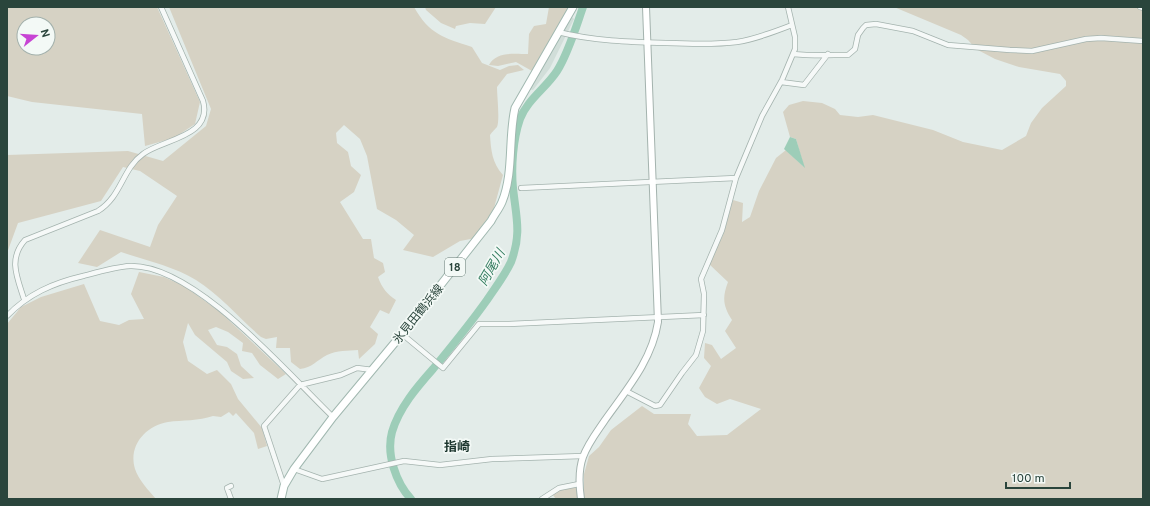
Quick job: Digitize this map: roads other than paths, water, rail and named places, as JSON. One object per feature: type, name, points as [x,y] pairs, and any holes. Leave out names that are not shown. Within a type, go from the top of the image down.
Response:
[{"type":"main road","name":"氷見田鶴浜線","points":[[281,499],[284,486],[294,469],[333,417],[373,370],[472,246],[502,202],[506,182],[510,126],[515,108],[561,33],[573,7]]},
{"type":"street","points":[[24,299],[14,266],[15,257],[25,240],[98,211],[108,205],[115,196],[124,178],[142,154],[156,146],[192,131],[202,120],[205,106],[161,7]]},
{"type":"street","points":[[581,499],[579,484],[583,456],[591,440],[626,391],[651,352],[658,317],[646,7]]},
{"type":"street","points":[[626,391],[655,406],[660,405],[682,373],[696,356],[703,331],[704,315],[701,279],[722,230],[736,178],[762,116],[781,82],[795,49],[795,37],[788,7]]},
{"type":"street","points":[[793,54],[819,57],[828,54],[848,55],[855,50],[858,35],[863,28],[866,25],[876,24],[914,31],[948,45],[1010,50],[1032,51],[1086,39],[1101,38],[1143,41]]},
{"type":"street","points":[[561,33],[647,43],[705,44],[736,42],[765,35],[792,25]]},
{"type":"street","points":[[781,82],[804,85],[828,54]]},
{"type":"street","points":[[521,188],[736,178]]},
{"type":"street","points":[[7,316],[24,299],[62,281],[131,266],[158,271],[184,283],[210,301],[257,342],[333,417]]},
{"type":"street","points":[[402,334],[443,368],[479,324],[704,315]]},
{"type":"street","points":[[284,486],[264,426],[300,385],[341,375],[356,368],[373,370]]},
{"type":"street","points":[[294,469],[322,479],[404,461],[440,465],[492,459],[576,455],[583,456]]},
{"type":"street","points":[[542,499],[559,488],[579,484]]},
{"type":"street","points":[[231,486],[227,488],[231,499]]},
{"type":"waterway","name":"阿尾川","points":[[411,499],[401,485],[391,459],[390,441],[395,423],[409,398],[474,318],[506,272],[511,262],[517,233],[517,217],[512,171],[513,153],[520,119],[527,106],[553,77],[565,57],[583,7]]},
{"type":"district","name":"指崎","points":[[457,446]]}]
